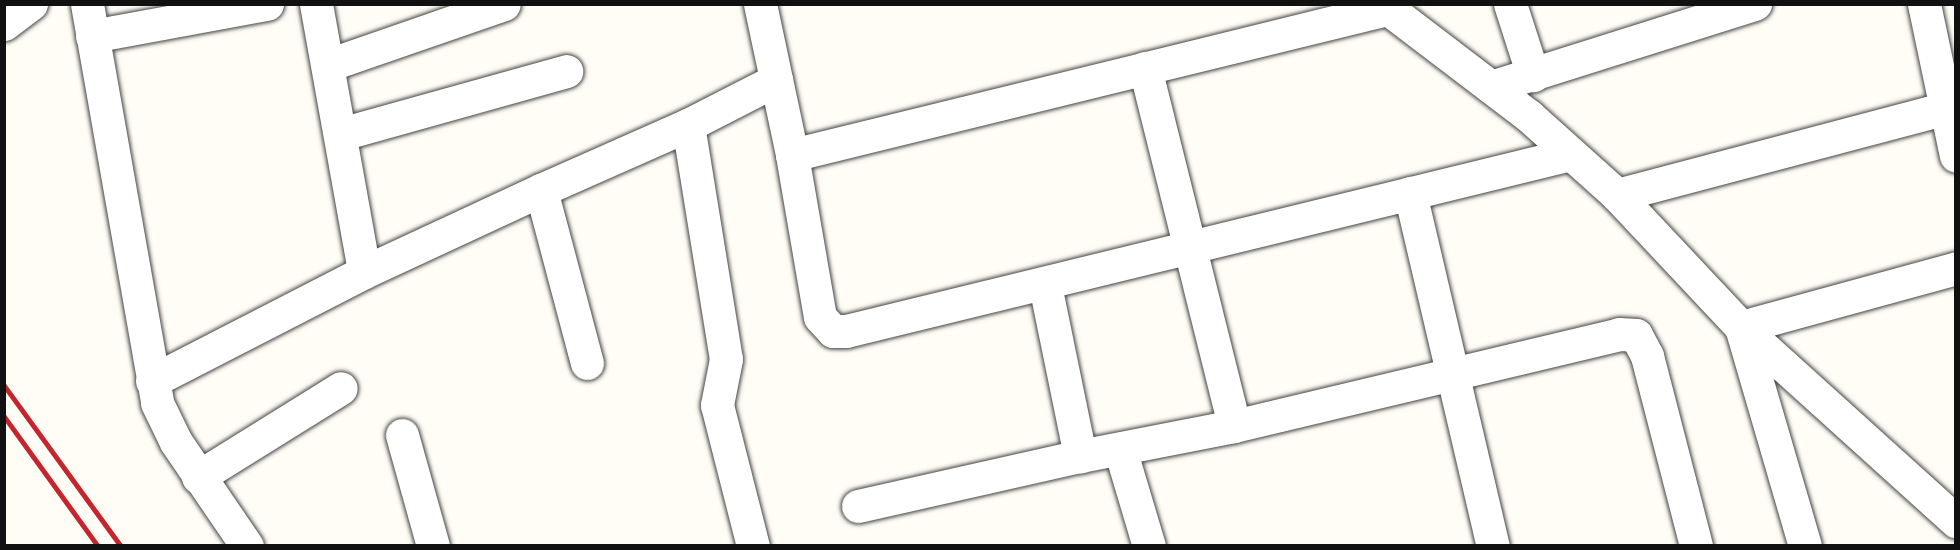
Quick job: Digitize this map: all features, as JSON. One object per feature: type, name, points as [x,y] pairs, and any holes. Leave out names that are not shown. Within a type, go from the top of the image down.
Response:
[{"type":"street","points":[[4,24],[31,4]]},
{"type":"street","points":[[247,546],[198,477],[165,423],[152,381],[90,20],[267,4]]},
{"type":"street","points":[[316,4],[364,272]]},
{"type":"street","points":[[328,66],[504,4]]},
{"type":"street","points":[[760,4],[792,155],[820,316],[833,331],[1044,285],[1571,154]]},
{"type":"street","points":[[1510,4],[1533,75]]},
{"type":"street","points":[[1491,87],[1533,75],[1683,15],[1755,4]]},
{"type":"street","points":[[1924,4],[1956,156]]},
{"type":"street","points":[[792,155],[1384,7],[1491,87],[1617,195],[1741,327],[1956,521]]},
{"type":"street","points":[[1145,68],[1234,426]]},
{"type":"street","points":[[341,134],[566,71]]},
{"type":"street","points":[[152,381],[364,272],[688,124],[776,80]]},
{"type":"street","points":[[1617,195],[1946,108]]},
{"type":"street","points":[[688,124],[726,359],[717,405],[753,546]]},
{"type":"street","points":[[541,190],[587,363]]},
{"type":"street","points":[[1410,193],[1453,372],[1484,544]]},
{"type":"street","points":[[1741,327],[1956,268]]},
{"type":"street","points":[[1044,285],[1080,456]]},
{"type":"street","points":[[1741,327],[1805,546]]},
{"type":"street","points":[[858,506],[1080,456],[1234,426],[1618,334],[1636,335],[1647,356],[1696,546]]},
{"type":"street","points":[[198,477],[341,388]]},
{"type":"street","points":[[402,435],[433,546]]},
{"type":"street","points":[[1120,449],[1149,546]]},
{"type":"railway","points":[[4,385],[121,546]]},
{"type":"railway","points":[[4,416],[98,546]]}]
